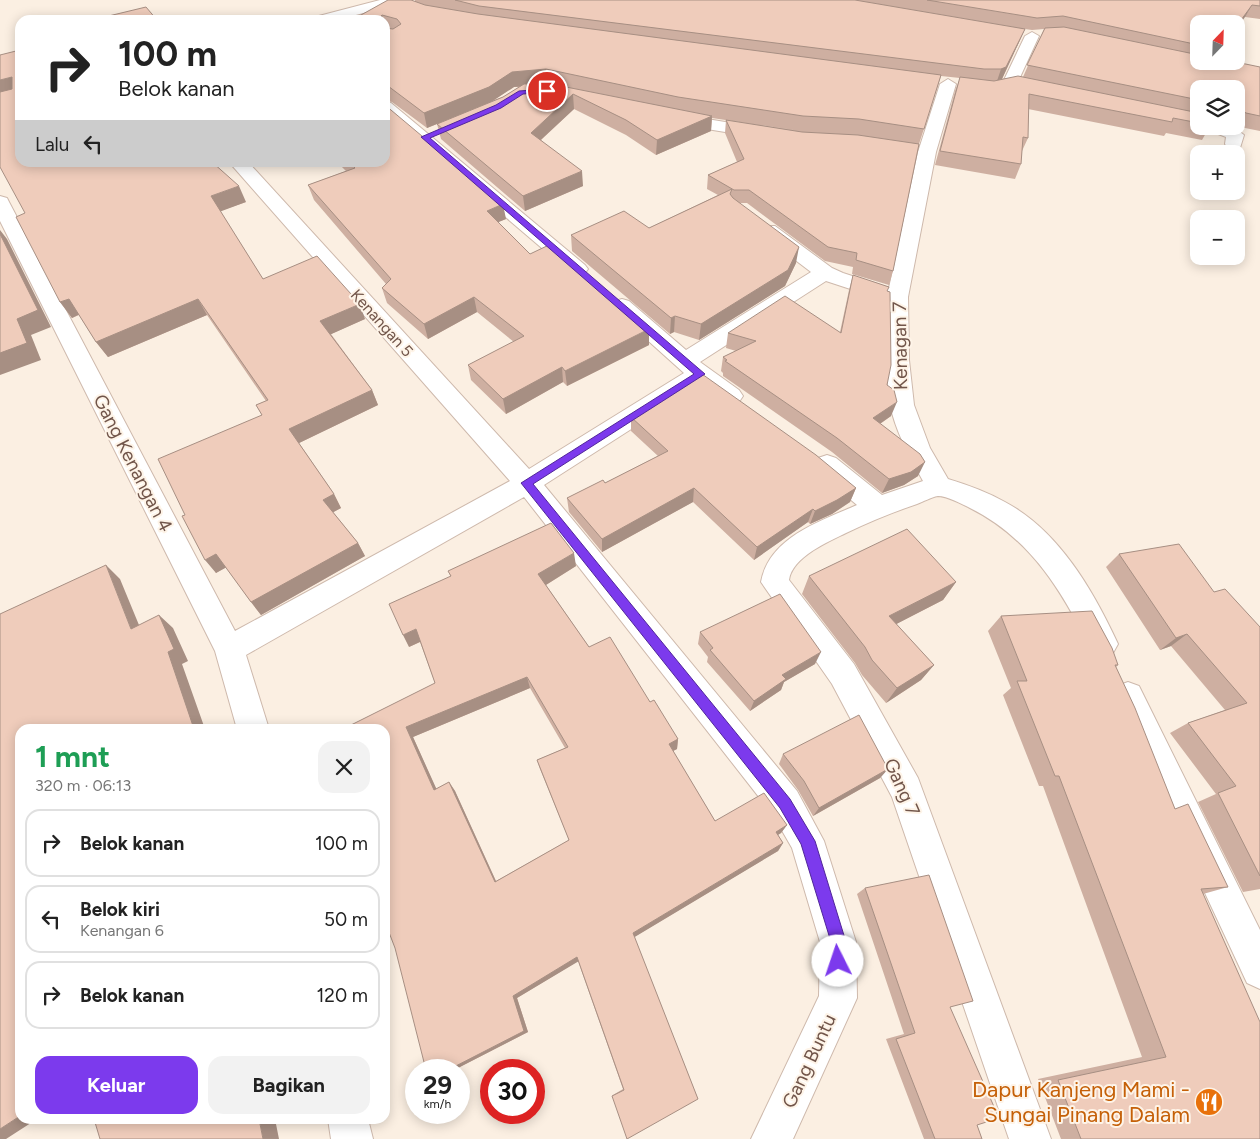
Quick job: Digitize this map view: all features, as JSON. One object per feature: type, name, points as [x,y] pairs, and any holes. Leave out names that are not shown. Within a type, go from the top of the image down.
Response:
[{"type":"street","points":[[346,15],[399,2]]},
{"type":"street","points":[[1014,33],[1040,35],[1010,83],[1029,87]]},
{"type":"street","name":"Kenagan 7","points":[[939,486],[918,449],[902,405],[898,360],[898,297],[918,150],[939,83],[989,87],[1006,86],[1010,83]]},
{"type":"street","points":[[390,109],[434,134],[600,287],[693,368],[746,407]]},
{"type":"street","points":[[658,115],[781,135]]},
{"type":"street","points":[[1234,144],[1235,135]]},
{"type":"street","name":"Kenangan 5","points":[[243,167],[527,483]]},
{"type":"street","name":"Gang Kenangan 4","points":[[0,202],[229,649],[251,724]]},
{"type":"street","points":[[755,221],[836,278],[898,297]]},
{"type":"street","points":[[229,649],[527,483],[693,368],[825,272]]},
{"type":"street","points":[[807,450],[878,507]]},
{"type":"street","name":"Gang Buntu","points":[[527,483],[785,803],[808,841],[838,942],[838,998],[772,1139]]},
{"type":"street","points":[[939,486],[968,494],[1005,513],[1032,536],[1060,565],[1096,629],[1260,970]]},
{"type":"street","name":"Gang 7","points":[[939,486],[878,507],[826,531],[790,554],[778,568],[775,582],[843,674],[906,790],[1030,1139]]},
{"type":"street","points":[[349,1124],[352,1139]]},
{"type":"building","points":[[388,0],[411,0],[425,5],[478,14],[941,75],[924,129],[859,119],[803,116],[678,97],[546,69],[512,72],[489,87],[424,113],[390,88],[390,29],[393,29],[401,24],[397,19],[390,17],[390,15],[361,15]]},
{"type":"building","points":[[455,0],[855,0],[1025,29],[1006,67],[1001,69],[984,69],[479,6]]},
{"type":"building","points":[[927,0],[1260,0],[1260,6],[1252,5],[1245,15],[1190,15],[1190,43],[1063,16],[1037,18]]},
{"type":"building","points":[[146,7],[153,15],[113,15]]},
{"type":"building","points":[[1064,27],[1190,53],[1190,70],[1245,70],[1245,64],[1260,67],[1260,116],[1245,112],[1245,80],[1190,80],[1190,98],[1027,65],[1045,28]]},
{"type":"building","points":[[15,51],[15,167],[218,167],[239,186],[211,196],[263,279],[317,256],[360,304],[320,321],[372,390],[289,429],[334,494],[323,500],[358,543],[251,602],[216,554],[205,560],[182,516],[185,515],[158,459],[262,415],[256,405],[268,400],[198,299],[96,342],[69,299],[60,302],[16,217],[25,213],[0,167],[0,92],[12,89],[12,77],[0,80],[0,55]]},
{"type":"building","points":[[1018,76],[1190,111],[1190,121],[1173,118],[1172,122],[1029,94],[1028,138],[1023,137],[1021,164],[940,151],[960,77],[994,81]]},
{"type":"building","points":[[546,83],[712,116],[657,140],[626,120],[573,94],[531,133],[582,171],[523,196],[437,124],[503,97],[524,84]]},
{"type":"building","points":[[390,109],[503,204],[487,211],[530,254],[551,244],[649,329],[565,371],[562,367],[503,399],[468,365],[524,336],[474,297],[424,324],[382,288],[391,279],[308,185],[355,168],[390,167]]},
{"type":"building","points":[[726,120],[802,132],[858,135],[919,144],[893,271],[856,260],[857,253],[828,247],[749,190],[734,190],[708,175],[744,159]]},
{"type":"building","points":[[732,189],[730,194],[733,198],[799,247],[788,270],[701,324],[675,316],[671,318],[571,235],[624,211],[649,228]]},
{"type":"building","points":[[0,234],[38,310],[17,319],[27,343],[0,353]]},
{"type":"building","points":[[853,275],[889,287],[887,291],[890,292],[891,365],[887,385],[894,390],[897,402],[873,418],[920,454],[925,462],[911,472],[889,479],[837,438],[725,361],[727,360],[723,357],[756,341],[728,333],[785,296],[841,333]]},
{"type":"building","points":[[702,374],[816,455],[856,488],[815,511],[813,509],[757,547],[694,488],[602,539],[567,498],[603,480],[605,483],[668,451],[631,417]]},
{"type":"building","points":[[551,523],[574,553],[538,574],[589,647],[610,637],[650,702],[654,700],[678,739],[669,744],[715,821],[764,793],[787,825],[776,832],[783,843],[633,933],[698,1099],[627,1139],[612,1096],[624,1090],[577,957],[513,996],[524,1031],[469,1059],[423,1059],[390,935],[390,724],[353,724],[435,683],[416,629],[403,635],[389,604],[451,576],[448,571]],"holes":[[[527,677],[568,747],[537,760],[569,840],[495,882],[449,782],[434,790],[406,727]]]},
{"type":"building","points":[[907,529],[956,582],[889,616],[934,665],[897,688],[872,660],[865,647],[809,576]]},
{"type":"building","points":[[1179,544],[1214,592],[1225,589],[1260,627],[1260,876],[1218,793],[1236,786],[1188,723],[1247,703],[1187,634],[1176,638],[1119,554]]},
{"type":"building","points":[[106,565],[131,629],[159,615],[174,649],[168,652],[192,724],[15,724],[15,1119],[0,1129],[0,614]]},
{"type":"building","points":[[780,594],[821,652],[782,675],[786,679],[754,701],[710,650],[713,648],[700,632]]},
{"type":"building","points":[[1092,611],[1112,648],[1118,665],[1115,665],[1135,708],[1175,809],[1188,804],[1228,887],[1201,889],[1260,1022],[1260,1139],[1081,1139],[1058,1080],[1166,1057],[1059,776],[1055,776],[1017,681],[1027,681],[1001,616]]},
{"type":"building","points":[[859,715],[888,769],[819,808],[804,781],[783,754]]},
{"type":"building","points":[[929,875],[973,1001],[950,1007],[999,1118],[977,1125],[982,1139],[935,1139],[896,1039],[915,1033],[865,888]]},
{"type":"building","points":[[96,1124],[260,1124],[263,1139],[100,1139]]},
{"type":"place","name":"Dapur Kanjeng Mami - Sungai Pinang Dalam","points":[[1209,1102]]},
{"type":"route","points":[[547,91],[530,90],[521,92],[498,107],[425,137],[700,374],[527,483],[785,803],[808,841],[838,942],[838,961]]}]
